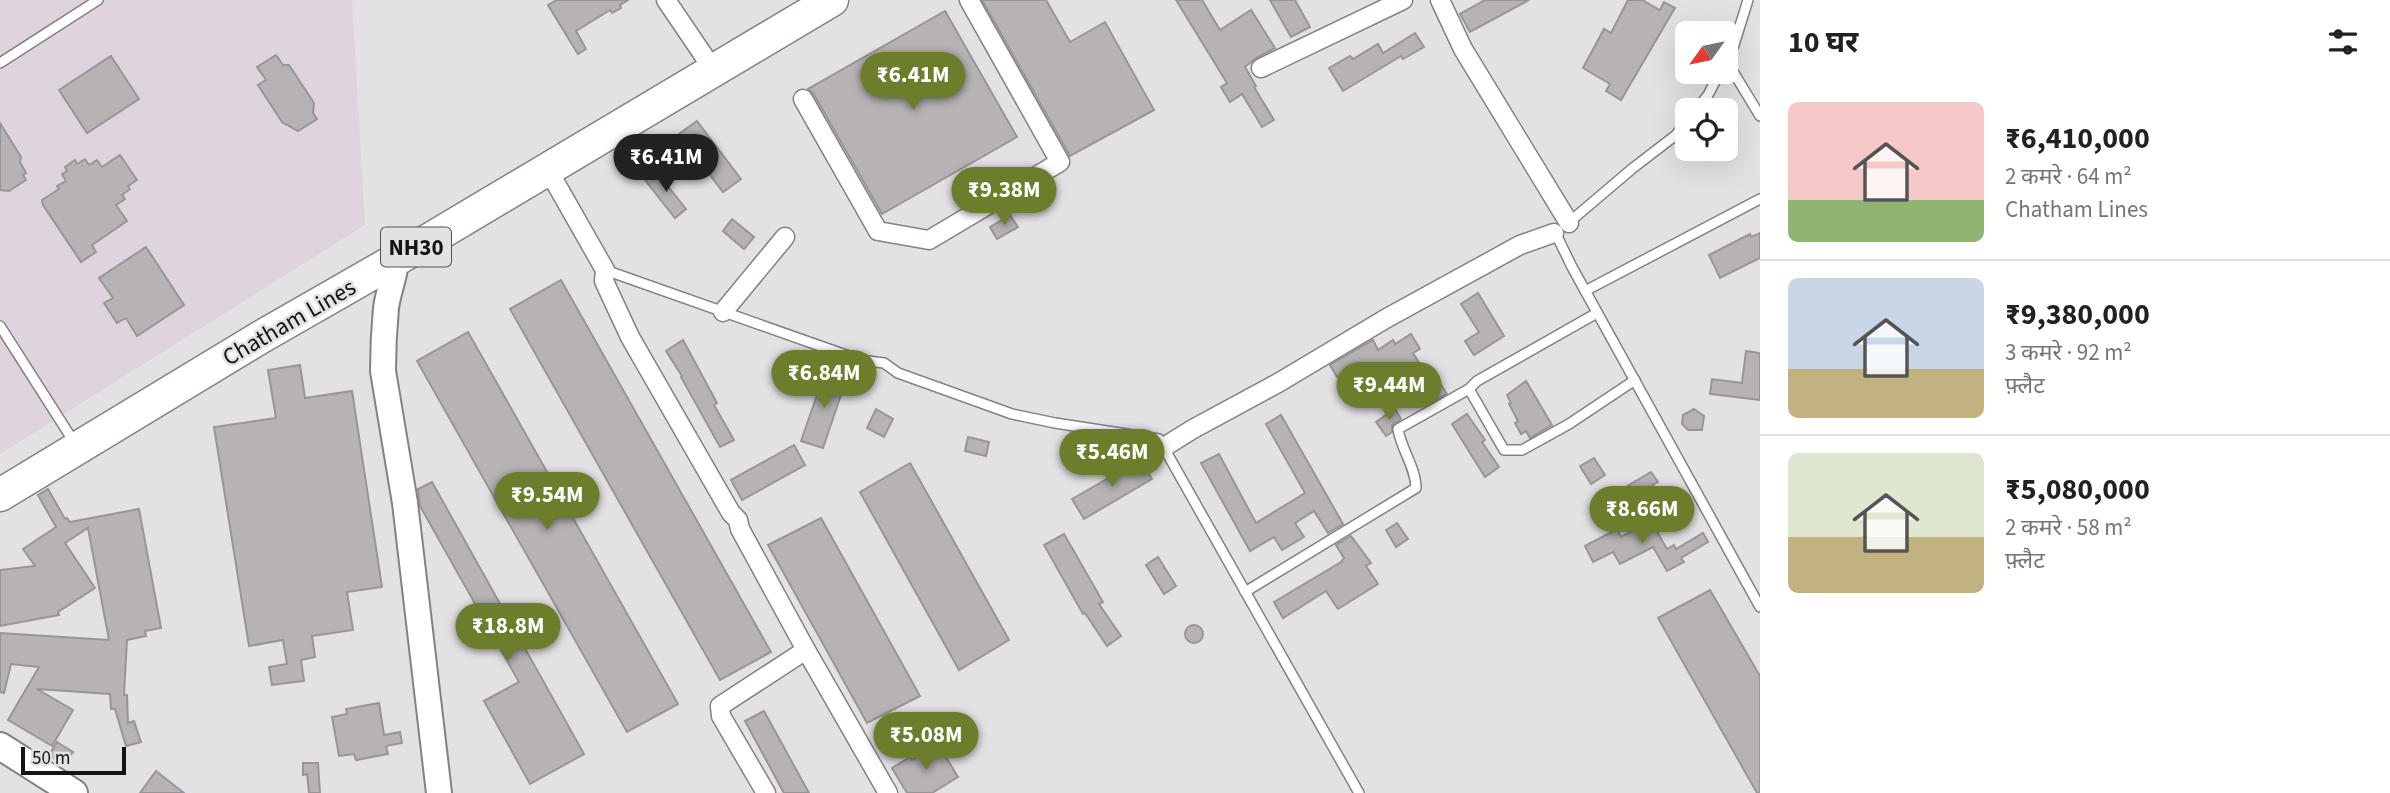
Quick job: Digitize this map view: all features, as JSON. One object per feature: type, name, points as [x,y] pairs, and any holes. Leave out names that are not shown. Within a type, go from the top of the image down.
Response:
[{"type":"highway","name":"Chatham Lines","points":[[396,251],[547,168],[832,0]]},
{"type":"highway","name":"Chatham Lines","points":[[0,495],[75,443],[396,251],[800,2]]},
{"type":"highway","name":"Chatham Lines","points":[[0,481],[75,443]]},
{"type":"main road","points":[[0,746],[74,793]]},
{"type":"main road","points":[[0,767],[42,793]]},
{"type":"street","points":[[666,0],[706,59]]},
{"type":"street","points":[[803,99],[878,231],[929,240],[1059,162],[969,0]]},
{"type":"street","points":[[1261,68],[1403,0]]},
{"type":"street","points":[[1164,447],[1399,311],[1520,245],[1562,228],[1463,49],[1440,0]]},
{"type":"street","points":[[547,168],[605,270],[604,281],[630,337],[731,513],[738,520],[740,529],[806,650],[888,793]]},
{"type":"street","points":[[723,312],[785,237]]},
{"type":"street","points":[[396,251],[387,305],[383,371],[405,503],[439,793]]},
{"type":"street","points":[[766,793],[721,716],[720,706],[806,650]]},
{"type":"lane","points":[[0,63],[98,0]]},
{"type":"lane","points":[[1738,32],[1748,0]]},
{"type":"lane","points":[[1738,80],[1760,116]]},
{"type":"lane","points":[[1675,136],[1562,228],[1585,290],[1597,313],[1760,607]]},
{"type":"lane","points":[[1585,290],[1760,199]]},
{"type":"lane","points":[[605,270],[860,360],[884,363],[898,373],[1012,414],[1159,439],[1359,793]]},
{"type":"lane","points":[[1245,592],[1416,488],[1416,479],[1400,443],[1398,429],[1597,313]]},
{"type":"lane","points":[[0,326],[75,443]]},
{"type":"lane","points":[[1469,389],[1504,450],[1522,450],[1569,424],[1635,380]]},
{"type":"shaded area","points":[[0,0],[352,0],[365,225],[0,454]]},
{"type":"building","points":[[557,0],[628,0],[620,5],[621,8],[612,13],[610,10],[576,31],[586,49],[578,54],[548,5]]},
{"type":"building","points":[[982,0],[1046,0],[1070,42],[1105,22],[1154,110],[1070,156]]},
{"type":"building","points":[[1176,0],[1202,0],[1220,30],[1251,10],[1275,48],[1245,67],[1274,120],[1262,127],[1242,94],[1230,102],[1221,87],[1227,83]]},
{"type":"building","points":[[1270,0],[1295,0],[1310,27],[1291,37]]},
{"type":"building","points":[[1485,0],[1529,0],[1470,32],[1460,14]]},
{"type":"building","points":[[1628,0],[1642,0],[1660,10],[1664,2],[1675,8],[1621,100],[1606,91],[1610,84],[1583,68],[1604,29],[1611,33]]},
{"type":"building","points":[[945,11],[1017,137],[882,214],[813,93],[808,89]]},
{"type":"building","points":[[1415,33],[1424,47],[1403,59],[1401,56],[1343,91],[1329,68],[1350,56],[1353,59],[1378,44],[1383,53]]},
{"type":"building","points":[[276,55],[283,65],[289,65],[314,103],[313,113],[317,119],[298,131],[282,122],[258,85],[266,80],[257,67]]},
{"type":"building","points":[[111,56],[139,99],[87,133],[59,90]]},
{"type":"building","points":[[697,121],[741,179],[723,192],[679,134]]},
{"type":"building","points":[[0,123],[21,157],[20,162],[26,173],[23,175],[26,180],[9,191],[0,190]]},
{"type":"building","points":[[120,155],[137,180],[128,186],[130,189],[122,195],[125,199],[116,205],[127,221],[92,245],[96,252],[81,262],[42,200],[66,181],[62,174],[67,171],[65,167],[75,160],[77,164],[85,159],[89,165],[97,160],[102,167]]},
{"type":"building","points":[[656,171],[686,209],[675,218],[645,180]]},
{"type":"building","points":[[1010,215],[1018,227],[997,239],[990,227]]},
{"type":"building","points":[[732,219],[754,237],[744,249],[723,231]]},
{"type":"building","points":[[1760,233],[1760,258],[1720,278],[1709,255],[1750,234],[1751,237]]},
{"type":"building","points":[[146,247],[184,305],[137,336],[126,318],[117,323],[104,303],[113,298],[99,278]]},
{"type":"building","points":[[561,280],[771,652],[720,680],[510,309]]},
{"type":"building","points":[[1478,293],[1504,336],[1474,355],[1465,341],[1479,332],[1461,304]]},
{"type":"building","points":[[468,332],[678,704],[627,732],[417,361]]},
{"type":"building","points":[[1411,334],[1420,349],[1413,353],[1434,387],[1440,383],[1447,394],[1428,404],[1421,392],[1386,413],[1370,385],[1358,392],[1347,371],[1337,377],[1330,365],[1373,340],[1378,350],[1393,340],[1395,344]]},
{"type":"building","points":[[683,340],[734,440],[720,447],[666,351]]},
{"type":"building","points":[[1746,351],[1760,353],[1760,400],[1710,394],[1712,379],[1742,383]]},
{"type":"building","points":[[300,365],[305,398],[352,391],[382,587],[347,592],[353,630],[312,636],[315,657],[301,660],[304,681],[272,685],[269,667],[287,664],[283,640],[249,646],[214,427],[276,418],[268,370]]},
{"type":"building","points":[[825,372],[846,380],[823,448],[801,441]]},
{"type":"building","points":[[1526,381],[1552,425],[1530,438],[1526,431],[1521,434],[1515,423],[1518,421],[1507,395]]},
{"type":"building","points":[[876,409],[893,419],[884,437],[867,428]]},
{"type":"building","points":[[1395,409],[1401,419],[1392,425],[1392,432],[1386,436],[1376,422]]},
{"type":"building","points":[[1694,409],[1704,416],[1702,430],[1688,430],[1682,424],[1683,415]]},
{"type":"building","points":[[1467,414],[1499,467],[1485,477],[1452,424]]},
{"type":"building","points":[[1281,415],[1343,524],[1328,533],[1314,511],[1295,523],[1304,537],[1282,550],[1274,537],[1250,551],[1201,463],[1219,454],[1256,523],[1305,493],[1266,424]]},
{"type":"building","points":[[968,437],[989,442],[986,456],[965,451]]},
{"type":"building","points":[[794,445],[805,465],[742,500],[731,480]]},
{"type":"building","points":[[1594,458],[1605,475],[1591,484],[1580,466]]},
{"type":"building","points":[[1140,460],[1152,479],[1084,519],[1072,499]]},
{"type":"building","points":[[910,463],[1009,640],[959,670],[860,492]]},
{"type":"building","points":[[1651,472],[1658,482],[1628,499],[1622,489]]},
{"type":"building","points":[[432,482],[584,754],[530,784],[484,701],[519,682],[420,506],[418,489]]},
{"type":"building","points":[[48,489],[65,519],[70,522],[139,509],[161,628],[145,631],[146,636],[127,640],[124,695],[127,695],[128,723],[134,721],[141,742],[126,746],[115,709],[111,709],[110,694],[37,689],[73,710],[52,746],[8,720],[39,667],[11,664],[4,693],[0,692],[0,633],[109,640],[88,528],[65,543],[95,588],[58,612],[59,615],[0,626],[0,570],[35,566],[23,549],[56,527],[38,495]]},
{"type":"building","points":[[821,518],[920,696],[867,723],[768,545]]},
{"type":"building","points":[[1651,521],[1667,549],[1674,545],[1676,549],[1703,533],[1708,542],[1681,558],[1684,562],[1667,571],[1653,547],[1620,564],[1613,552],[1593,562],[1585,546],[1617,529],[1621,537]]},
{"type":"building","points":[[1397,523],[1408,539],[1396,547],[1386,530]]},
{"type":"building","points":[[1064,534],[1103,602],[1099,604],[1121,636],[1107,646],[1085,613],[1083,614],[1044,545]]},
{"type":"building","points":[[1351,536],[1371,563],[1366,566],[1378,584],[1338,609],[1326,591],[1283,618],[1274,602],[1341,562],[1344,558],[1336,545]]},
{"type":"building","points":[[1158,557],[1176,586],[1164,594],[1146,565]]},
{"type":"building","points":[[1710,590],[1760,676],[1760,793],[1757,793],[1658,618]]},
{"type":"building","points":[[1194,625],[1200,628],[1203,634],[1200,640],[1194,643],[1188,640],[1185,634],[1188,628]]},
{"type":"building","points":[[379,703],[384,735],[400,732],[402,743],[386,746],[388,754],[356,760],[354,754],[339,756],[332,717],[347,714],[346,709]]},
{"type":"building","points":[[764,711],[809,793],[784,793],[745,721]]},
{"type":"building","points":[[57,742],[73,752],[64,765],[49,755]]},
{"type":"building","points":[[938,744],[958,777],[932,793],[907,793],[892,768],[910,757],[912,760]]},
{"type":"building","points":[[303,763],[318,763],[320,793],[309,793],[307,774],[303,775]]},
{"type":"building","points":[[156,771],[184,793],[140,793]]}]
